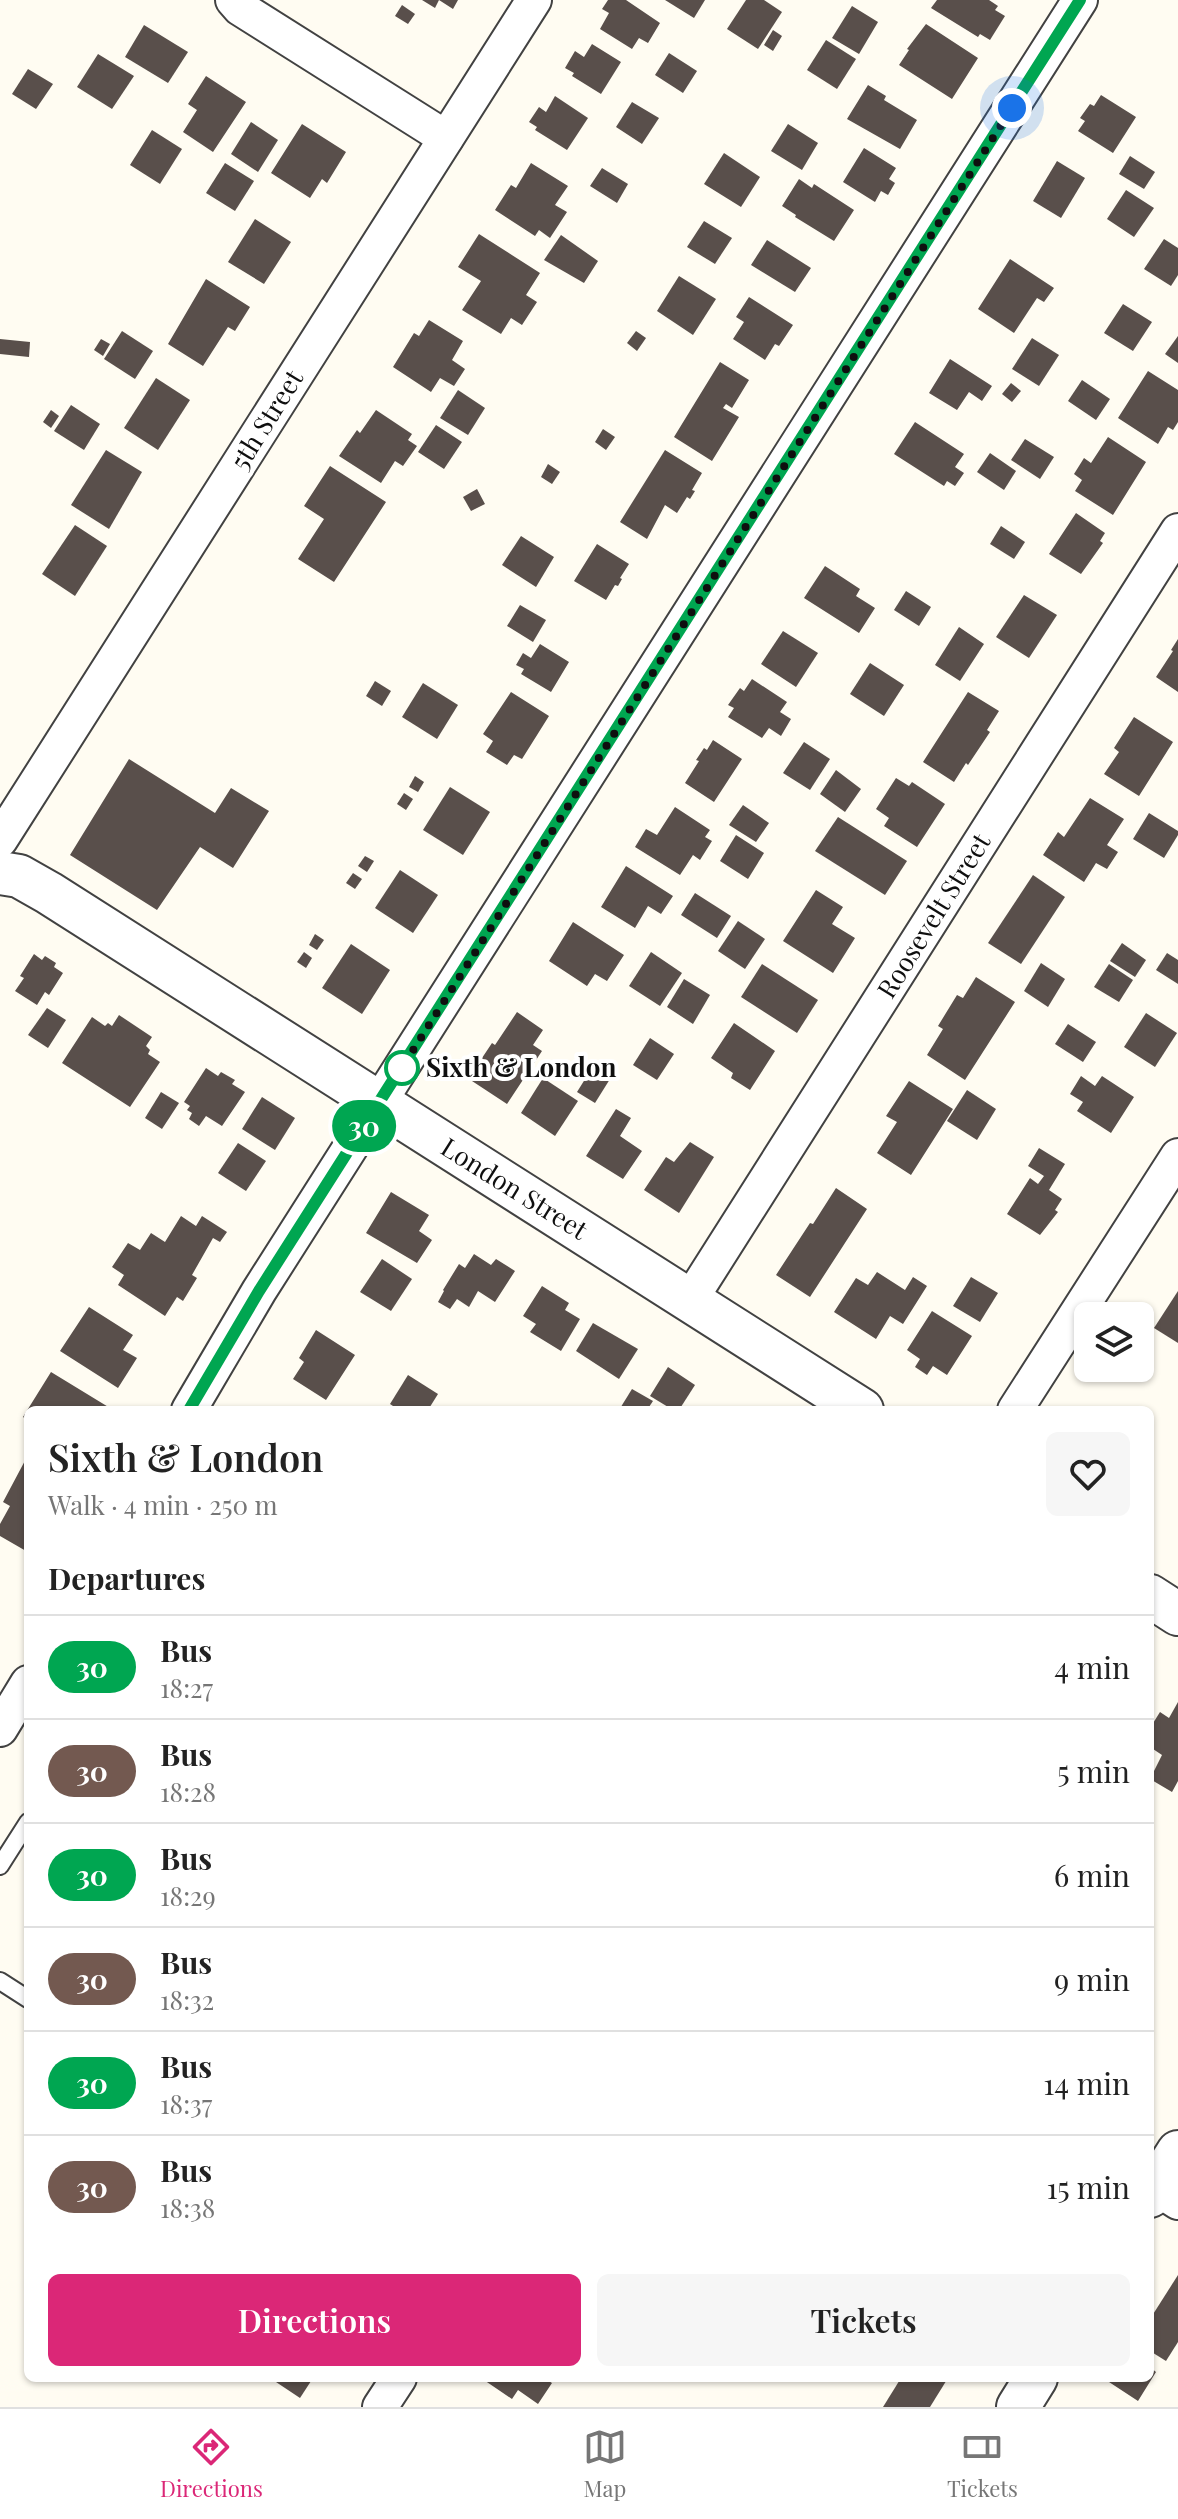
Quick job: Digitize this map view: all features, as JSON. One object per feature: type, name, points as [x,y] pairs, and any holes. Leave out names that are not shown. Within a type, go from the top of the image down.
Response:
[{"type":"street","points":[[233,0],[240,8],[446,138]]},
{"type":"street","name":"5th Street","points":[[0,840],[534,0]]},
{"type":"street","points":[[191,1406],[259,1291],[1080,0]]},
{"type":"street","name":"Roosevelt Street","points":[[690,1300],[1178,531]]},
{"type":"street","name":"London Street","points":[[0,873],[19,876],[49,893],[856,1406]]},
{"type":"street","points":[[1018,1406],[1178,1156]]},
{"type":"street","points":[[1154,1599],[1178,1614]]},
{"type":"street","points":[[0,1729],[24,1690]]},
{"type":"street","points":[[1158,2192],[1178,2152]]},
{"type":"street","points":[[380,2407],[396,2382]]},
{"type":"street","points":[[1018,2407],[1034,2382]]},
{"type":"lane","points":[[0,1866],[24,1828]]},
{"type":"lane","points":[[0,1981],[24,1996]]},
{"type":"building","points":[[422,0],[439,0],[435,8]]},
{"type":"building","points":[[439,0],[458,0],[453,9]]},
{"type":"building","points":[[608,0],[626,0],[660,23],[648,43],[639,38],[632,49],[600,29],[609,13],[602,9]]},
{"type":"building","points":[[665,0],[705,0],[694,18]]},
{"type":"building","points":[[746,0],[764,0],[782,12],[758,49],[727,29]]},
{"type":"building","points":[[937,0],[989,0],[998,6],[995,10],[1005,16],[990,40],[980,34],[978,37],[931,8]]},
{"type":"building","points":[[402,5],[415,14],[408,24],[395,16]]},
{"type":"building","points":[[852,6],[878,22],[859,54],[832,38]]},
{"type":"building","points":[[926,24],[978,58],[952,99],[899,65]]},
{"type":"building","points":[[144,25],[188,52],[168,83],[125,57]]},
{"type":"building","points":[[773,30],[782,36],[773,51],[764,45]]},
{"type":"building","points":[[826,40],[856,59],[837,89],[807,70]]},
{"type":"building","points":[[592,44],[621,62],[601,94],[565,68],[575,51],[584,57]]},
{"type":"building","points":[[669,53],[697,71],[683,93],[655,75]]},
{"type":"building","points":[[98,54],[134,76],[112,109],[77,87]]},
{"type":"building","points":[[28,69],[53,84],[36,109],[12,94]]},
{"type":"building","points":[[206,76],[246,102],[213,152],[183,132],[197,110],[188,104]]},
{"type":"building","points":[[868,85],[886,96],[884,100],[917,120],[900,149],[847,119]]},
{"type":"building","points":[[1101,95],[1136,117],[1113,153],[1078,131],[1085,121],[1080,118]]},
{"type":"building","points":[[555,96],[588,118],[567,150],[535,130],[537,127],[529,122],[539,107],[546,112]]},
{"type":"building","points":[[632,102],[659,118],[642,144],[616,127]]},
{"type":"building","points":[[251,122],[278,140],[258,172],[231,154]]},
{"type":"building","points":[[302,124],[346,152],[327,183],[322,179],[310,198],[271,173]]},
{"type":"building","points":[[788,124],[818,143],[802,170],[771,151]]},
{"type":"building","points":[[152,130],[182,149],[160,184],[130,165]]},
{"type":"building","points":[[864,148],[896,168],[889,179],[895,183],[888,195],[881,191],[875,202],[843,182]]},
{"type":"building","points":[[724,153],[760,177],[741,207],[704,184]]},
{"type":"building","points":[[1130,156],[1155,172],[1144,189],[1119,174]]},
{"type":"building","points":[[1057,161],[1085,178],[1061,218],[1033,201]]},
{"type":"building","points":[[225,163],[254,181],[235,211],[206,193]]},
{"type":"building","points":[[531,163],[568,186],[555,205],[567,212],[550,238],[539,230],[535,236],[495,210],[511,185],[516,188]]},
{"type":"building","points":[[602,168],[628,184],[617,203],[590,186]]},
{"type":"building","points":[[799,179],[812,188],[814,184],[854,210],[834,241],[782,206]]},
{"type":"building","points":[[1126,190],[1154,208],[1134,237],[1107,219]]},
{"type":"building","points":[[255,219],[291,242],[264,284],[228,262]]},
{"type":"building","points":[[704,221],[732,238],[715,264],[687,247]]},
{"type":"building","points":[[479,234],[540,273],[526,295],[537,302],[522,325],[511,318],[501,334],[462,310],[481,281],[458,267]]},
{"type":"building","points":[[561,235],[598,261],[584,283],[544,260]]},
{"type":"building","points":[[1164,239],[1178,248],[1178,275],[1171,286],[1144,269]]},
{"type":"building","points":[[767,240],[811,268],[795,292],[751,265]]},
{"type":"building","points":[[1010,259],[1054,288],[1044,302],[1037,298],[1014,333],[978,309]]},
{"type":"building","points":[[679,276],[716,299],[693,335],[657,311]]},
{"type":"building","points":[[206,279],[250,307],[235,331],[228,327],[203,366],[168,344]]},
{"type":"building","points":[[749,297],[793,325],[765,360],[733,339],[744,322],[736,317]]},
{"type":"building","points":[[1123,304],[1152,322],[1133,351],[1104,333]]},
{"type":"building","points":[[429,320],[463,341],[452,360],[465,369],[454,386],[440,378],[431,392],[393,367],[414,333],[419,336]]},
{"type":"building","points":[[122,331],[153,351],[135,379],[104,359]]},
{"type":"building","points":[[636,331],[646,338],[637,351],[627,343]]},
{"type":"building","points":[[1178,336],[1178,363],[1165,354]]},
{"type":"building","points":[[1032,338],[1059,355],[1039,386],[1012,369]]},
{"type":"building","points":[[0,339],[30,342],[29,357],[0,354]]},
{"type":"building","points":[[101,339],[110,344],[103,356],[94,350]]},
{"type":"building","points":[[950,359],[992,386],[982,401],[969,392],[957,410],[929,393]]},
{"type":"building","points":[[720,362],[749,380],[732,408],[726,404],[723,408],[739,417],[712,461],[674,437]]},
{"type":"building","points":[[1148,371],[1178,390],[1178,422],[1173,430],[1168,427],[1158,444],[1118,418]]},
{"type":"building","points":[[156,378],[190,400],[158,450],[124,428]]},
{"type":"building","points":[[1082,380],[1110,399],[1096,420],[1068,401]]},
{"type":"building","points":[[1011,383],[1021,391],[1012,402],[1002,394]]},
{"type":"building","points":[[458,390],[485,408],[468,435],[440,418]]},
{"type":"building","points":[[71,405],[100,424],[84,450],[54,431]]},
{"type":"building","points":[[51,410],[59,416],[51,428],[43,422]]},
{"type":"building","points":[[376,410],[412,434],[408,440],[417,446],[403,466],[395,461],[381,483],[339,456]]},
{"type":"building","points":[[915,422],[964,454],[955,467],[964,473],[955,486],[947,481],[944,486],[894,454]]},
{"type":"building","points":[[436,425],[462,442],[444,469],[418,452]]},
{"type":"building","points":[[603,429],[615,437],[606,450],[595,442]]},
{"type":"building","points":[[1108,437],[1146,462],[1113,515],[1075,491],[1082,480],[1074,474],[1084,458],[1091,463]]},
{"type":"building","points":[[1025,439],[1054,457],[1040,479],[1011,460]]},
{"type":"building","points":[[106,450],[142,472],[109,529],[71,505]]},
{"type":"building","points":[[665,450],[702,473],[690,499],[687,497],[677,513],[665,505],[647,539],[620,522]]},
{"type":"building","points":[[990,453],[1016,471],[1004,490],[977,472]]},
{"type":"building","points":[[548,464],[560,472],[552,484],[541,477]]},
{"type":"building","points":[[330,466],[386,502],[334,582],[298,559],[324,519],[304,506]]},
{"type":"building","points":[[477,489],[485,504],[471,511],[463,497]]},
{"type":"building","points":[[1076,513],[1105,533],[1100,541],[1103,543],[1081,574],[1049,554]]},
{"type":"building","points":[[75,525],[107,546],[75,596],[42,574]]},
{"type":"building","points":[[1001,526],[1025,542],[1014,559],[990,544]]},
{"type":"building","points":[[521,536],[554,557],[536,587],[502,565]]},
{"type":"building","points":[[597,544],[629,564],[618,586],[615,585],[606,600],[574,581]]},
{"type":"building","points":[[825,566],[860,589],[856,596],[875,608],[859,633],[804,598]]},
{"type":"building","points":[[906,591],[931,607],[919,626],[894,610]]},
{"type":"building","points":[[1024,595],[1057,615],[1029,658],[996,637]]},
{"type":"building","points":[[520,605],[546,620],[533,642],[507,626]]},
{"type":"building","points":[[959,627],[984,644],[960,681],[935,665]]},
{"type":"building","points":[[783,631],[818,653],[796,687],[761,664]]},
{"type":"building","points":[[1178,639],[1178,692],[1156,677]]},
{"type":"building","points":[[540,644],[569,662],[551,692],[521,674],[524,669],[516,665],[523,653],[531,658]]},
{"type":"building","points":[[870,663],[904,685],[884,716],[850,694]]},
{"type":"building","points":[[752,679],[787,702],[780,712],[791,719],[781,736],[769,728],[762,738],[728,717],[734,708],[728,705],[740,688],[744,691]]},
{"type":"building","points":[[375,681],[391,691],[382,706],[366,696]]},
{"type":"building","points":[[423,683],[458,705],[437,739],[402,717]]},
{"type":"building","points":[[511,692],[549,716],[522,759],[514,755],[507,765],[486,752],[493,741],[483,734]]},
{"type":"building","points":[[968,692],[999,711],[987,730],[990,732],[954,782],[923,762]]},
{"type":"building","points":[[1134,717],[1173,742],[1139,796],[1104,774],[1119,752],[1114,748]]},
{"type":"building","points":[[713,740],[742,759],[714,802],[685,783],[699,761],[696,760]]},
{"type":"building","points":[[804,742],[830,759],[810,790],[783,773]]},
{"type":"building","points":[[129,759],[215,813],[231,788],[269,811],[233,868],[200,847],[157,910],[70,855]]},
{"type":"building","points":[[836,770],[861,789],[845,812],[820,794]]},
{"type":"building","points":[[415,776],[424,782],[418,792],[409,787]]},
{"type":"building","points":[[896,778],[909,786],[912,782],[945,804],[917,847],[884,826],[889,818],[876,809]]},
{"type":"building","points":[[450,787],[490,812],[463,855],[423,830]]},
{"type":"building","points":[[404,793],[413,799],[406,810],[397,804]]},
{"type":"building","points":[[1090,798],[1124,819],[1107,845],[1118,852],[1107,869],[1096,863],[1084,882],[1043,855],[1058,832],[1064,837]]},
{"type":"building","points":[[743,805],[769,823],[756,842],[729,825]]},
{"type":"building","points":[[675,807],[710,830],[705,837],[712,841],[700,860],[693,855],[680,875],[635,847],[646,829],[657,835]]},
{"type":"building","points":[[1149,813],[1178,831],[1164,858],[1133,839]]},
{"type":"building","points":[[838,817],[907,861],[885,895],[815,851]]},
{"type":"building","points":[[736,835],[764,853],[748,879],[720,861]]},
{"type":"building","points":[[365,856],[374,861],[367,872],[358,866]]},
{"type":"building","points":[[626,866],[673,896],[661,914],[648,906],[635,928],[601,907]]},
{"type":"building","points":[[400,870],[438,895],[413,933],[375,908]]},
{"type":"building","points":[[353,873],[362,879],[355,889],[346,883]]},
{"type":"building","points":[[1033,875],[1065,897],[1021,964],[988,943]]},
{"type":"building","points":[[816,890],[843,907],[832,924],[855,938],[833,973],[783,941]]},
{"type":"building","points":[[695,893],[731,916],[717,938],[681,915]]},
{"type":"building","points":[[738,921],[765,939],[745,969],[718,951]]},
{"type":"building","points":[[573,922],[624,955],[607,981],[595,974],[587,986],[549,961]]},
{"type":"building","points":[[315,934],[324,940],[317,950],[309,945]]},
{"type":"building","points":[[1122,943],[1146,960],[1135,977],[1110,961]]},
{"type":"building","points":[[351,944],[390,970],[362,1014],[322,988]]},
{"type":"building","points":[[304,952],[312,958],[306,968],[297,962]]},
{"type":"building","points":[[651,952],[682,973],[660,1006],[629,986]]},
{"type":"building","points":[[1167,953],[1178,960],[1178,984],[1156,970]]},
{"type":"building","points":[[34,954],[42,960],[45,956],[56,963],[54,967],[63,973],[49,995],[45,992],[37,1005],[15,991],[24,978],[20,976]]},
{"type":"building","points":[[1041,963],[1065,979],[1048,1007],[1024,991]]},
{"type":"building","points":[[762,964],[818,1000],[797,1033],[741,997]]},
{"type":"building","points":[[1109,964],[1133,980],[1119,1002],[1094,987]]},
{"type":"building","points":[[976,977],[1015,1002],[965,1080],[927,1055],[943,1029],[938,1026],[957,995],[963,998]]},
{"type":"building","points":[[684,979],[710,995],[693,1024],[667,1007]]},
{"type":"building","points":[[47,1008],[66,1020],[48,1048],[28,1035]]},
{"type":"building","points":[[517,1012],[543,1030],[533,1045],[542,1051],[507,1104],[472,1081],[481,1067],[478,1064]]},
{"type":"building","points":[[1146,1013],[1177,1033],[1155,1067],[1124,1047]]},
{"type":"building","points":[[119,1015],[152,1037],[146,1046],[150,1050],[148,1054],[160,1062],[130,1107],[62,1063],[92,1017],[105,1026],[108,1023],[112,1026]]},
{"type":"building","points":[[734,1023],[775,1051],[750,1090],[731,1078],[733,1073],[711,1058]]},
{"type":"building","points":[[1068,1024],[1096,1042],[1083,1062],[1055,1044]]},
{"type":"building","points":[[650,1038],[674,1054],[657,1080],[633,1065]]},
{"type":"building","points":[[206,1068],[218,1076],[221,1072],[235,1080],[232,1084],[245,1092],[222,1126],[206,1116],[199,1126],[189,1119],[192,1113],[187,1110],[190,1106],[184,1102]]},
{"type":"building","points":[[592,1068],[610,1079],[595,1103],[577,1092]]},
{"type":"building","points":[[1081,1076],[1095,1086],[1102,1076],[1134,1097],[1111,1133],[1077,1111],[1083,1102],[1070,1094]]},
{"type":"building","points":[[543,1078],[578,1101],[555,1136],[521,1113]]},
{"type":"building","points":[[909,1081],[953,1109],[911,1175],[877,1153],[897,1122],[886,1116]]},
{"type":"building","points":[[967,1090],[996,1109],[977,1140],[947,1121]]},
{"type":"building","points":[[161,1092],[179,1103],[162,1129],[145,1118]]},
{"type":"building","points":[[262,1097],[295,1118],[275,1150],[242,1129]]},
{"type":"building","points":[[616,1109],[631,1118],[620,1136],[642,1151],[623,1179],[586,1156]]},
{"type":"building","points":[[690,1142],[714,1157],[679,1213],[644,1190],[666,1157],[674,1162]]},
{"type":"building","points":[[238,1143],[266,1161],[246,1191],[218,1173]]},
{"type":"building","points":[[1039,1148],[1065,1164],[1049,1190],[1062,1199],[1055,1210],[1058,1212],[1040,1235],[1007,1214],[1030,1178],[1038,1184],[1044,1176],[1028,1166]]},
{"type":"building","points":[[836,1188],[867,1209],[810,1297],[776,1275]]},
{"type":"building","points":[[391,1192],[429,1215],[419,1231],[432,1240],[417,1263],[366,1233]]},
{"type":"building","points":[[181,1216],[196,1226],[202,1216],[227,1232],[220,1242],[213,1238],[192,1275],[197,1278],[183,1301],[177,1297],[165,1316],[118,1285],[124,1275],[112,1267],[128,1243],[140,1250],[151,1233],[165,1242]]},
{"type":"building","points":[[474,1254],[491,1265],[496,1259],[515,1271],[495,1302],[478,1291],[469,1307],[457,1299],[450,1309],[438,1302],[443,1290],[459,1264],[465,1268]]},
{"type":"building","points":[[382,1259],[412,1279],[391,1311],[360,1292]]},
{"type":"building","points":[[877,1272],[905,1290],[913,1277],[927,1286],[903,1324],[890,1316],[876,1339],[834,1312],[856,1278],[868,1285]]},
{"type":"building","points":[[971,1277],[998,1293],[980,1322],[953,1306]]},
{"type":"building","points":[[542,1286],[569,1303],[565,1310],[580,1319],[561,1351],[530,1332],[536,1324],[523,1316]]},
{"type":"building","points":[[1178,1291],[1178,1343],[1154,1328]]},
{"type":"building","points":[[89,1307],[133,1335],[123,1350],[137,1358],[118,1388],[60,1351]]},
{"type":"building","points":[[932,1311],[972,1336],[947,1375],[933,1366],[927,1375],[915,1367],[920,1359],[907,1350]]},
{"type":"building","points":[[593,1323],[638,1349],[619,1379],[576,1351]]},
{"type":"building","points":[[316,1330],[355,1355],[326,1400],[293,1379],[304,1362],[299,1358]]},
{"type":"building","points":[[668,1367],[695,1385],[682,1406],[666,1406],[650,1396]]},
{"type":"building","points":[[51,1372],[107,1406],[30,1406]]},
{"type":"building","points":[[408,1375],[438,1394],[430,1406],[390,1404]]},
{"type":"building","points":[[632,1389],[653,1401],[650,1406],[621,1406]]},
{"type":"building","points":[[24,1463],[24,1550],[0,1536],[0,1524],[10,1506],[3,1502]]},
{"type":"building","points":[[1178,1702],[1178,1781],[1172,1792],[1154,1781],[1154,1771],[1162,1755],[1154,1750],[1154,1722],[1160,1712],[1169,1718]]},
{"type":"building","points":[[1178,2275],[1178,2342],[1166,2361],[1154,2354],[1154,2313]]},
{"type":"building","points":[[276,2382],[310,2382],[300,2398]]},
{"type":"building","points":[[487,2382],[552,2383],[538,2404],[518,2390],[512,2399]]},
{"type":"building","points":[[899,2382],[946,2382],[930,2407],[883,2407]]},
{"type":"building","points":[[1109,2382],[1150,2382],[1138,2401]]},
{"type":"bus line","name":"30","points":[[191,1406],[259,1291],[1080,0]]},
{"type":"place","name":"Sixth & London","points":[[402,1068]]},
{"type":"route","points":[[402,1068],[396,1077],[1012,108]]}]
